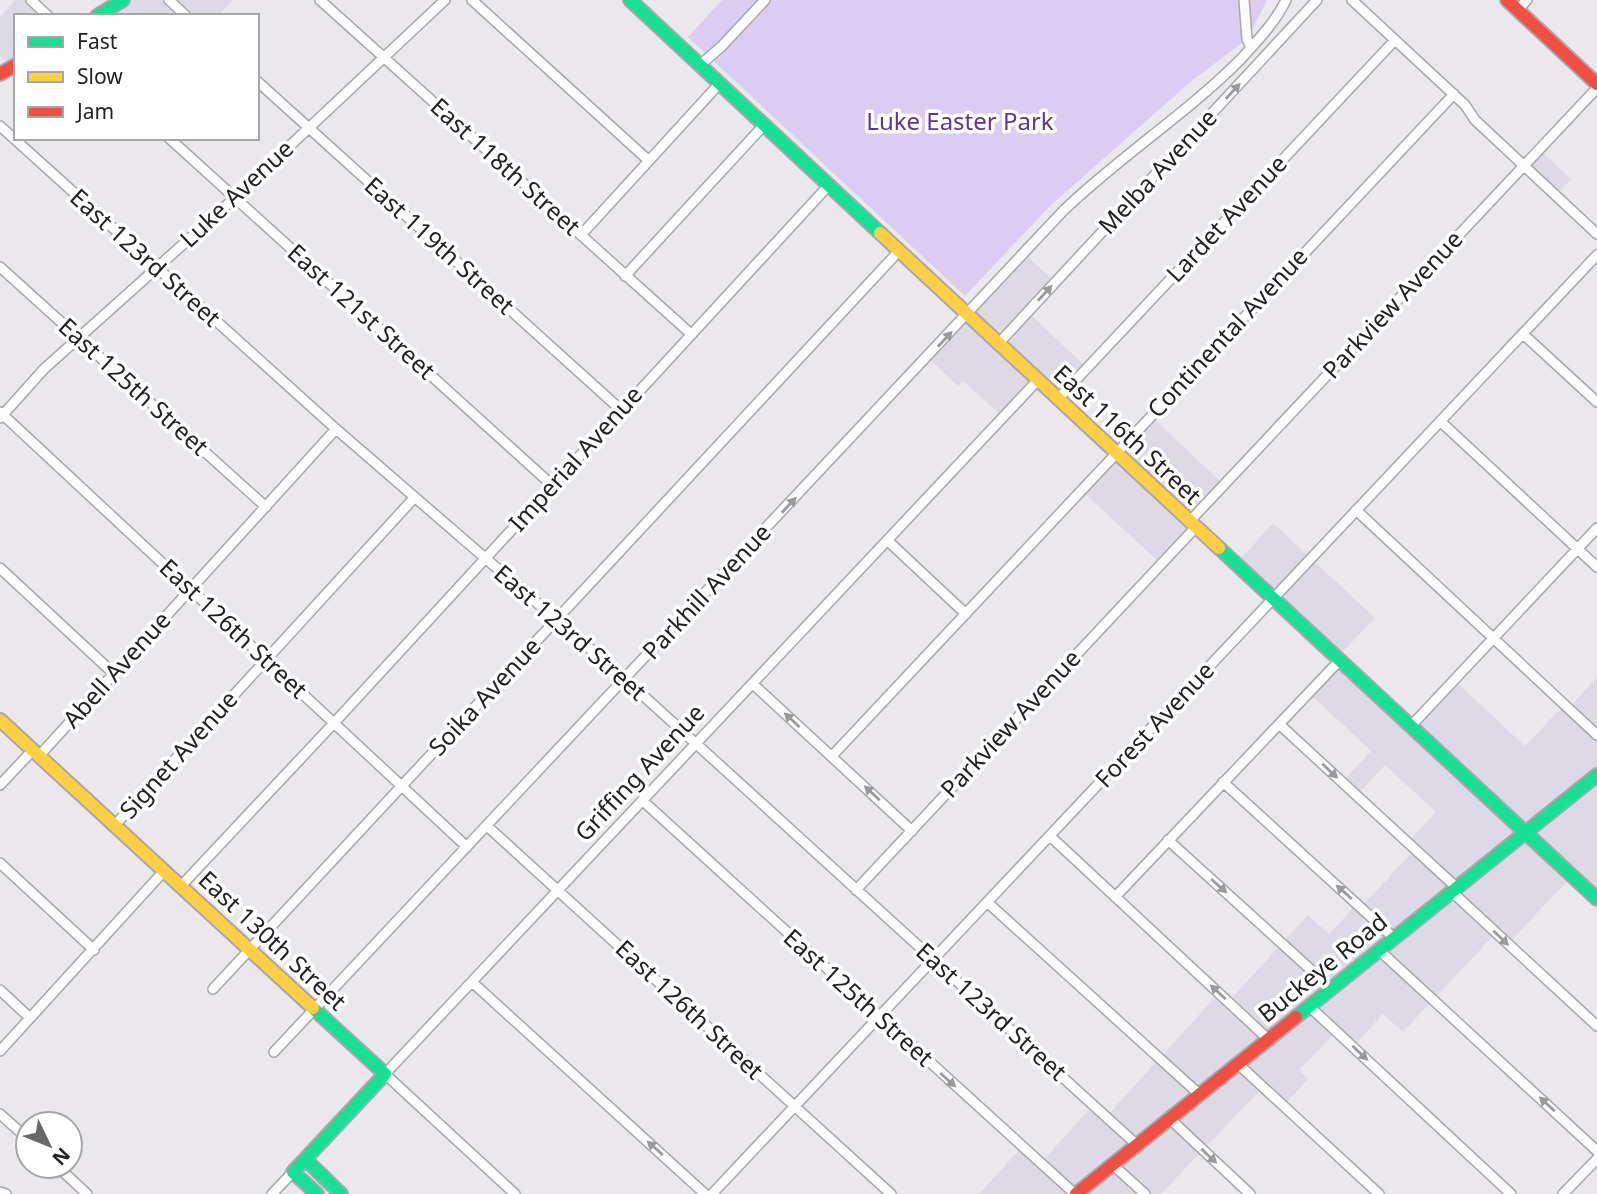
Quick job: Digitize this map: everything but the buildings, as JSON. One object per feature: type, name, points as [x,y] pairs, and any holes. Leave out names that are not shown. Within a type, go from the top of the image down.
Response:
[{"type":"street","points":[[31,0],[46,14]]},
{"type":"street","points":[[100,14],[123,0]]},
{"type":"street","points":[[169,0],[184,14]]},
{"type":"street","name":"East 118th Street","points":[[320,0],[691,334]]},
{"type":"street","name":"Luke Avenue","points":[[1,415],[44,369],[234,198],[445,0]]},
{"type":"street","points":[[472,0],[648,160]]},
{"type":"street","name":"East 116th Street","points":[[630,0],[1597,899]]},
{"type":"street","points":[[700,65],[721,47],[765,0]]},
{"type":"street","points":[[1244,0],[1247,38],[1251,47]]},
{"type":"street","name":"Parkhill Avenue","points":[[274,1052],[1088,188],[1200,98],[1251,47],[1279,13],[1286,0]]},
{"type":"street","name":"Melba Avenue","points":[[999,343],[1318,0]]},
{"type":"street","points":[[1352,0],[1454,94],[1475,120],[1597,234]]},
{"type":"street","points":[[1507,0],[1597,86]]},
{"type":"street","points":[[1518,10],[1527,0]]},
{"type":"street","name":"Lardet Avenue","points":[[1058,399],[1395,40]]},
{"type":"street","name":"East 119th Street","points":[[259,83],[621,410]]},
{"type":"street","points":[[581,235],[720,83]]},
{"type":"street","name":"Parkview Avenue","points":[[856,890],[1597,86]]},
{"type":"street","name":"Continental Avenue","points":[[832,756],[1454,94]]},
{"type":"street","points":[[625,276],[764,125]]},
{"type":"street","name":"East 123rd Street","points":[[0,126],[14,139]]},
{"type":"street","name":"East 123rd Street","points":[[15,140],[414,498],[625,679],[1136,1144]]},
{"type":"street","name":"East 121st Street","points":[[171,140],[552,486]]},
{"type":"street","name":"Imperial Avenue","points":[[181,886],[829,185]]},
{"type":"street","name":"Soika Avenue","points":[[213,989],[899,251]]},
{"type":"street","name":"Forest Avenue","points":[[712,1194],[1597,255]]},
{"type":"street","name":"East 125th Street","points":[[0,267],[266,507]]},
{"type":"street","points":[[1523,334],[1597,402]]},
{"type":"street","name":"Griffing Avenue","points":[[272,1194],[1038,380]]},
{"type":"street","name":"East 126th Street","points":[[1,415],[467,847]]},
{"type":"street","points":[[1440,421],[1597,567]]},
{"type":"street","name":"Abell Avenue","points":[[0,785],[36,753],[113,673],[336,429]]},
{"type":"street","name":"Signet Avenue","points":[[115,825],[414,498]]},
{"type":"street","points":[[1356,510],[1597,735]]},
{"type":"street","points":[[1410,727],[1597,528]]},
{"type":"street","points":[[887,540],[965,614]]},
{"type":"street","points":[[0,568],[113,673]]},
{"type":"street","points":[[1115,897],[1339,661]]},
{"type":"street","points":[[753,684],[912,831]]},
{"type":"street","name":"East 130th Street","points":[[0,720],[515,1194]]},
{"type":"street","points":[[1279,724],[1597,1026]]},
{"type":"street","name":"Buckeye Road","points":[[1075,1194],[1597,775]]},
{"type":"street","points":[[1223,782],[1394,938]]},
{"type":"street","name":"East 125th Street","points":[[643,801],[1075,1194]]},
{"type":"street","name":"East 126th Street","points":[[487,826],[891,1194]]},
{"type":"street","points":[[1050,836],[1268,1039]]},
{"type":"street","points":[[1168,840],[1331,988]]},
{"type":"street","points":[[0,863],[94,950]]},
{"type":"street","points":[[0,1051],[164,871]]},
{"type":"street","points":[[987,902],[1199,1094]]},
{"type":"street","points":[[1379,950],[1597,1150]]},
{"type":"street","points":[[472,982],[705,1194]]},
{"type":"street","points":[[0,990],[30,1018]]},
{"type":"street","points":[[1310,1007],[1511,1194]]},
{"type":"street","points":[[1237,1063],[1379,1194]]},
{"type":"street","points":[[0,1114],[14,1126]]},
{"type":"street","points":[[1169,1118],[1250,1194]]},
{"type":"street","points":[[1563,1194],[1597,1158]]},
{"type":"street","points":[[305,1160],[341,1194]]},
{"type":"street","points":[[1112,1164],[1145,1194]]},
{"type":"street","points":[[293,1172],[317,1194]]},
{"type":"street","points":[[72,1180],[87,1194]]},
{"type":"street","points":[[0,1192],[6,1194]]},
{"type":"shaded area","points":[[15,0],[31,0],[46,14],[14,14],[14,68],[0,56],[0,17]]},
{"type":"shaded area","points":[[113,0],[233,0],[220,14],[99,14]]},
{"type":"shaded area","points":[[1540,150],[1571,179],[1556,196],[1524,166]]},
{"type":"shaded area","points":[[1025,254],[1055,282],[1028,312],[1087,368],[1058,399],[1038,380],[1003,417],[963,381],[958,386],[928,358]]},
{"type":"shaded area","points":[[1151,416],[1224,485],[1190,522],[1195,528],[1161,564],[1081,490]]},
{"type":"shaded area","points":[[1273,523],[1375,618],[1336,659],[1235,565]]},
{"type":"shaded area","points":[[1339,661],[1410,727],[1454,680],[1525,746],[1565,704],[1569,708],[1597,677],[1597,899],[1572,876],[1508,944],[1496,933],[1403,1032],[1383,1014],[1353,1047],[1336,1032],[1299,1070],[1308,1079],[1284,1106],[1263,1087],[1161,1194],[979,1194],[1022,1147],[1041,1163],[1093,1105],[1106,1117],[1219,993],[1228,1002],[1308,915],[1329,934],[1357,904],[1361,907],[1415,849],[1408,842],[1436,812],[1385,765],[1357,795],[1342,782],[1371,751],[1309,693]]},
{"type":"green space","name":"Luke Easter Park","points":[[722,0],[1267,0],[1247,39],[1189,83],[1049,207],[965,296],[688,37]]},
{"type":"traffic: fast","points":[[100,14],[123,0]]},
{"type":"traffic: fast","points":[[630,0],[880,233]]},
{"type":"traffic: fast","points":[[1219,548],[1597,899]]},
{"type":"traffic: fast","points":[[1296,1017],[1597,775]]},
{"type":"traffic: fast","points":[[313,1008],[385,1074],[293,1172],[317,1194]]},
{"type":"traffic: fast","points":[[305,1159],[341,1194]]},
{"type":"traffic: slow","points":[[880,233],[1219,548]]},
{"type":"traffic: slow","points":[[0,720],[313,1008]]},
{"type":"traffic: jam","points":[[1507,0],[1597,84]]},
{"type":"traffic: jam","points":[[0,74],[14,66]]},
{"type":"traffic: jam","points":[[1076,1194],[1296,1017]]}]
